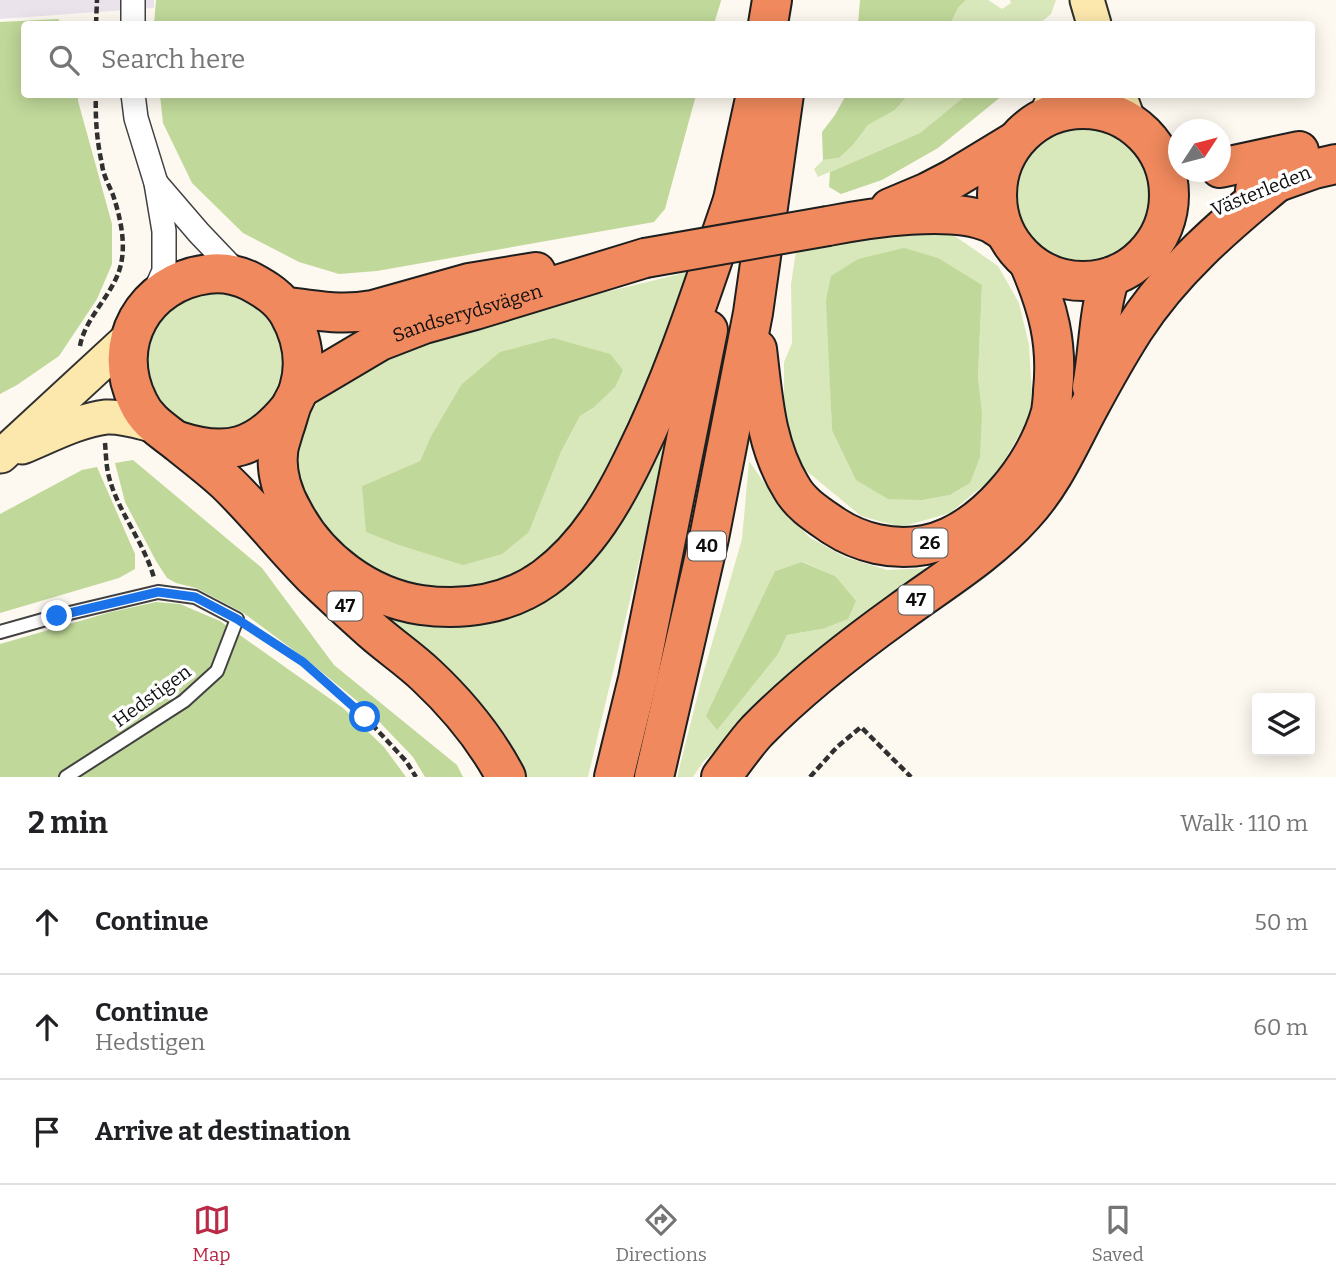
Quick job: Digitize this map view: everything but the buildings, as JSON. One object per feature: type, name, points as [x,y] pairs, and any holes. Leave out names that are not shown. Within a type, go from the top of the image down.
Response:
[{"type":"highway","points":[[768,21],[772,0]]},
{"type":"highway","points":[[794,21],[797,0]]},
{"type":"highway","points":[[295,399],[277,425],[255,441],[229,449],[201,449],[166,434],[140,408],[130,385],[127,361],[130,337],[139,317],[151,301],[170,285],[192,276],[217,273],[241,277],[265,289],[285,307],[299,332],[304,361],[295,399],[277,453],[280,481],[290,509],[307,536],[328,558],[375,592],[405,602],[433,607],[459,608],[488,604],[513,596],[543,579],[565,561],[602,518],[653,420],[677,362],[732,203],[755,98]]},
{"type":"highway","name":"26","points":[[783,98],[753,313],[766,423],[775,456],[792,490],[813,512],[838,529],[864,542],[895,547],[925,545],[967,527],[1005,494],[1022,471],[1041,441],[1051,410],[1055,374],[1054,344],[1041,290],[1029,263]]},
{"type":"highway","name":"26","points":[[1168,159],[1124,108],[1115,114],[1051,104],[1014,142],[998,178],[996,196],[1004,232],[1029,263],[1047,274],[1068,280],[1089,281],[1127,270],[1153,246],[1168,212],[1169,182]]},
{"type":"highway","name":"Sandserydsvägen","points":[[845,223],[928,192],[1014,142]]},
{"type":"highway","name":"Västerleden","points":[[1231,166],[1336,145]]},
{"type":"highway","name":"Västerleden","points":[[1153,246],[1205,213],[1250,191],[1336,164]]},
{"type":"highway","name":"26","points":[[1089,407],[1135,328],[1168,282],[1221,228],[1277,182]]},
{"type":"highway","name":"40","points":[[614,777],[641,666],[732,203]]},
{"type":"highway","name":"Sandserydsvägen","points":[[285,307],[335,313],[373,310],[480,280],[645,258],[845,223],[938,214],[960,215],[990,222],[1004,232]]},
{"type":"highway","name":"Sandserydsvägen","points":[[295,399],[380,341],[424,324],[645,258]]},
{"type":"highway","name":"47","points":[[721,777],[755,733],[801,688],[994,543],[1024,514],[1060,463],[1089,407],[1101,311],[1110,277]]},
{"type":"highway","name":"40","points":[[654,777],[709,538],[753,313]]},
{"type":"highway","name":"47","points":[[166,434],[225,482],[313,576],[427,676],[468,720],[506,777]]},
{"type":"street","points":[[133,0],[133,21]]},
{"type":"street","points":[[1072,21],[1076,0]]},
{"type":"street","points":[[1087,0],[1093,21]]},
{"type":"street","points":[[134,98],[136,118],[156,183],[164,232],[164,271],[151,301]]},
{"type":"street","points":[[156,183],[241,277]]},
{"type":"street","points":[[0,456],[130,337]]},
{"type":"street","points":[[0,456],[88,421],[107,417],[124,418],[166,434]]},
{"type":"lane","points":[[0,632],[158,592],[195,597],[237,619]]},
{"type":"lane","name":"Hedstigen","points":[[66,777],[184,701],[217,671],[237,619]]},
{"type":"path","points":[[96,21],[97,0]]},
{"type":"path","points":[[237,619],[303,662],[365,717],[406,761],[416,777]]},
{"type":"path","points":[[810,777],[837,747],[861,727],[911,777]]},
{"type":"shaded area","points":[[0,0],[154,0],[154,8],[0,19]]},
{"type":"green space","points":[[156,0],[721,0],[715,21],[154,21]]},
{"type":"green space","points":[[860,0],[966,0],[952,21],[858,21]]},
{"type":"green space","points":[[966,0],[988,0],[1002,9],[1011,3],[1010,0],[1056,0],[1051,14],[1043,21],[952,21]]},
{"type":"green space","points":[[58,19],[60,21],[21,21],[21,98],[78,98],[112,224],[112,264],[97,299],[59,356],[0,394],[0,22]]},
{"type":"green space","points":[[160,98],[695,98],[665,209],[654,222],[377,271],[339,274],[299,262],[243,233],[192,183],[163,123]]},
{"type":"green space","points":[[844,98],[905,98],[895,110],[868,125],[839,158],[823,160],[822,132]]},
{"type":"green space","points":[[905,98],[964,98],[920,133],[818,177],[814,169],[823,160],[839,158],[868,125],[895,110]]},
{"type":"green space","points":[[963,98],[999,98],[938,148],[882,180],[841,194],[829,187],[830,172],[920,133]]},
{"type":"green space","points":[[1083,128],[1110,134],[1132,149],[1147,171],[1153,198],[1147,225],[1132,247],[1110,262],[1083,268],[1056,262],[1034,247],[1019,225],[1013,198],[1019,171],[1034,149],[1056,134]]},
{"type":"green space","points":[[899,230],[949,232],[998,266],[1019,303],[1029,345],[1033,411],[996,475],[950,513],[901,527],[861,516],[803,468],[784,418],[784,362],[792,343],[791,284],[796,251]],"holes":[[[982,285],[978,377],[982,412],[970,483],[950,495],[923,500],[832,430],[830,375]]]},
{"type":"green space","points":[[904,248],[938,258],[982,285],[978,377],[982,412],[980,457],[970,483],[950,495],[923,500],[888,499],[856,480],[832,430],[826,300],[831,276],[858,259]]},
{"type":"green space","points":[[692,271],[617,471],[544,561],[489,587],[454,589],[406,586],[366,569],[317,525],[292,468],[299,428],[336,377],[426,336]],"holes":[[[461,385],[593,409],[580,416],[561,452],[529,532],[362,486],[420,461],[431,436]]]},
{"type":"green space","points":[[201,291],[232,291],[272,313],[291,370],[262,422],[203,435],[163,413],[144,372],[147,341],[162,314],[173,304]]},
{"type":"green space","points":[[553,338],[610,354],[623,370],[615,387],[592,409],[580,416],[561,452],[529,532],[502,554],[463,565],[366,532],[362,486],[420,461],[431,436],[461,385],[500,352]]},
{"type":"green space","points":[[676,406],[588,777],[527,777],[498,732],[370,608],[398,620],[448,624],[515,611]]},
{"type":"green space","points":[[133,460],[262,568],[334,665],[457,765],[463,777],[425,777],[413,757],[367,709],[307,660],[242,612],[196,588],[167,578],[125,502],[115,463]]},
{"type":"green space","points":[[749,461],[777,501],[809,537],[845,557],[887,570],[929,568],[818,653],[703,762],[693,777],[677,777],[702,678],[742,539]],"holes":[[[803,562],[835,576],[822,629],[787,635],[778,654],[756,614],[775,571]]]},
{"type":"green space","points":[[97,467],[135,554],[135,569],[119,578],[0,613],[0,514],[82,470]]},
{"type":"green space","points":[[802,562],[835,576],[856,601],[848,619],[822,629],[787,635],[778,654],[717,730],[706,716],[775,571]]},
{"type":"green space","points":[[156,602],[180,604],[220,621],[343,708],[384,747],[406,777],[0,777],[0,644]]},
{"type":"route","points":[[57,616],[158,592],[195,597],[237,619],[303,662],[365,717]]}]
